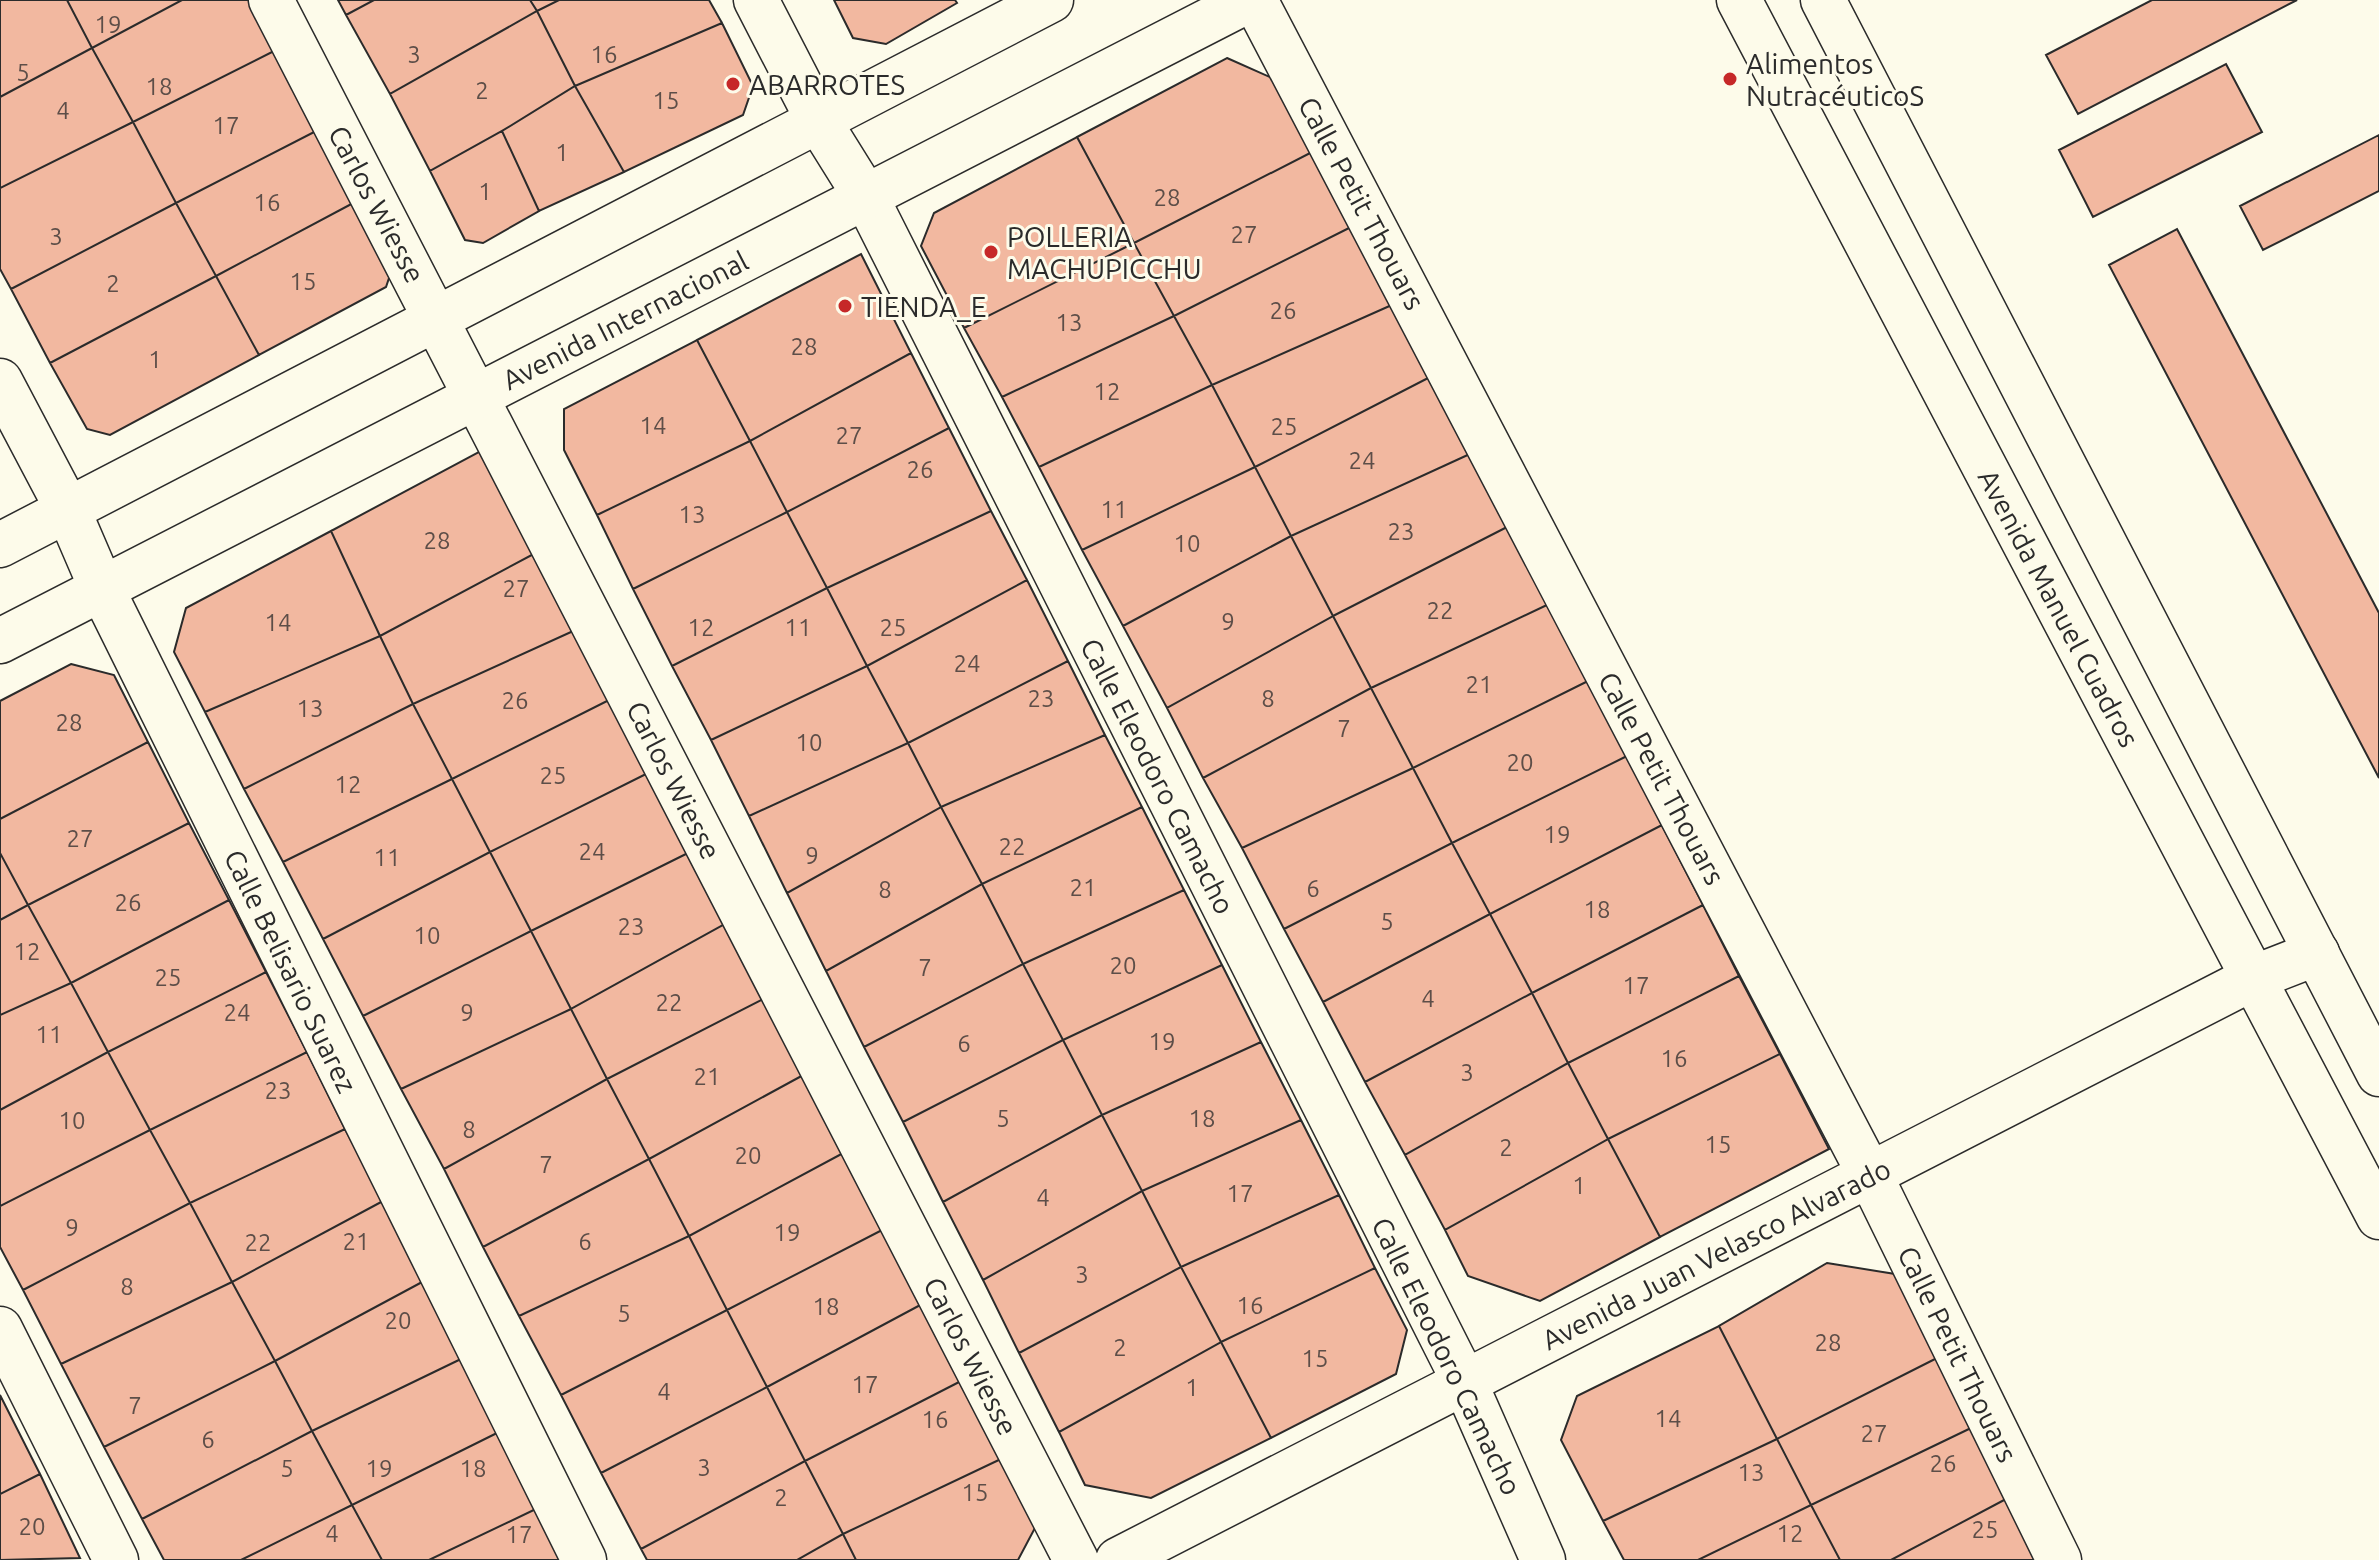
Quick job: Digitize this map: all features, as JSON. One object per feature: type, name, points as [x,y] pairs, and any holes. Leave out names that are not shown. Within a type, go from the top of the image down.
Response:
[{"type":"street","name":"Carlos Wiesse","points":[[271,0],[1076,1560]]},
{"type":"street","name":"Calle Eleodoro Camacho","points":[[756,0],[818,120],[866,197],[1465,1383],[1543,1560]]},
{"type":"street","points":[[0,545],[1051,0]]},
{"type":"street","name":"Avenida Internacional","points":[[0,641],[1252,0]]},
{"type":"street","name":"Calle Petit Thouars","points":[[1252,0],[1870,1175],[2059,1560]]},
{"type":"street","name":"Avenida Manuel Cuadros","points":[[1739,0],[2379,1217]]},
{"type":"street","points":[[1823,0],[2379,1074]]},
{"type":"street","name":"Calle Belisario Suarez","points":[[0,381],[68,510],[102,589],[584,1560]]},
{"type":"street","name":"Avenida Juan Velasco Alvarado","points":[[1118,1560],[2253,978],[2317,953]]},
{"type":"street","points":[[0,1329],[116,1560]]},
{"type":"building","points":[[0,0],[67,0],[92,48],[0,97]]},
{"type":"building","points":[[67,0],[182,0],[92,48]]},
{"type":"building","points":[[182,0],[253,0],[278,49],[133,122],[92,48]]},
{"type":"building","points":[[338,0],[374,0],[346,15]]},
{"type":"building","points":[[374,0],[530,0],[537,11],[390,94],[346,15]]},
{"type":"building","points":[[530,0],[559,0],[537,11]]},
{"type":"building","points":[[559,0],[709,0],[722,23],[575,86],[537,11]]},
{"type":"building","points":[[834,0],[955,0],[957,3],[886,44],[853,38]]},
{"type":"building","points":[[2152,0],[2297,0],[2078,114],[2046,55]]},
{"type":"building","points":[[537,11],[575,86],[430,171],[390,94]]},
{"type":"building","points":[[722,23],[753,86],[743,115],[624,172],[575,86]]},
{"type":"building","points":[[92,48],[133,122],[0,188],[0,97]]},
{"type":"building","points":[[278,49],[320,129],[176,203],[133,122]]},
{"type":"building","points":[[1227,58],[1281,82],[1316,150],[1134,243],[1077,137]]},
{"type":"building","points":[[2226,64],[2262,132],[2093,217],[2059,150]]},
{"type":"building","points":[[575,86],[624,172],[539,211],[502,131]]},
{"type":"building","points":[[133,122],[176,203],[11,289],[0,269],[0,188]]},
{"type":"building","points":[[320,129],[357,201],[216,276],[176,203]]},
{"type":"building","points":[[502,131],[539,211],[483,243],[465,240],[430,171]]},
{"type":"building","points":[[2379,135],[2379,191],[2263,250],[2240,206]]},
{"type":"building","points":[[1077,137],[1134,243],[964,328],[921,246],[934,213]]},
{"type":"building","points":[[1316,150],[1355,225],[1174,316],[1134,243]]},
{"type":"building","points":[[357,201],[392,269],[386,287],[259,355],[216,276]]},
{"type":"building","points":[[176,203],[216,276],[50,363],[11,289]]},
{"type":"building","points":[[1355,225],[1394,304],[1212,385],[1174,316]]},
{"type":"building","points":[[2177,229],[2379,613],[2379,778],[2109,265]]},
{"type":"building","points":[[1134,243],[1174,316],[1002,397],[964,328]]},
{"type":"building","points":[[861,254],[911,353],[750,441],[697,340]]},
{"type":"building","points":[[216,276],[259,355],[110,435],[87,429],[50,363]]},
{"type":"building","points":[[1394,304],[1432,376],[1255,467],[1212,385]]},
{"type":"building","points":[[1174,316],[1212,385],[1039,467],[1002,397]]},
{"type":"building","points":[[697,340],[750,441],[597,515],[564,450],[564,409]]},
{"type":"building","points":[[911,353],[949,428],[787,512],[750,441]]},
{"type":"building","points":[[1432,376],[1472,453],[1291,536],[1255,467]]},
{"type":"building","points":[[1212,385],[1255,467],[1082,550],[1039,467]]},
{"type":"building","points":[[949,428],[991,511],[827,588],[787,512]]},
{"type":"building","points":[[750,441],[787,512],[633,589],[597,515]]},
{"type":"building","points":[[490,446],[543,549],[380,636],[331,531]]},
{"type":"building","points":[[1472,453],[1509,526],[1333,616],[1291,536]]},
{"type":"building","points":[[1255,467],[1291,536],[1123,626],[1082,550]]},
{"type":"building","points":[[991,511],[1027,580],[867,666],[827,588]]},
{"type":"building","points":[[787,512],[827,588],[672,666],[633,589]]},
{"type":"building","points":[[1509,526],[1549,604],[1371,688],[1333,616]]},
{"type":"building","points":[[331,531],[380,636],[205,712],[174,652],[186,608]]},
{"type":"building","points":[[1291,536],[1333,616],[1167,708],[1123,626]]},
{"type":"building","points":[[543,549],[582,627],[413,704],[380,636]]},
{"type":"building","points":[[1027,580],[1068,661],[908,743],[867,666]]},
{"type":"building","points":[[827,588],[867,666],[711,740],[672,666]]},
{"type":"building","points":[[1549,604],[1588,681],[1413,768],[1371,688]]},
{"type":"building","points":[[1333,616],[1371,688],[1203,778],[1167,708]]},
{"type":"building","points":[[582,627],[617,696],[452,779],[413,704]]},
{"type":"building","points":[[380,636],[413,704],[244,789],[205,712]]},
{"type":"building","points":[[1068,661],[1105,735],[941,807],[908,743]]},
{"type":"building","points":[[71,664],[114,675],[148,742],[0,819],[0,701]]},
{"type":"building","points":[[867,666],[908,743],[749,816],[711,740]]},
{"type":"building","points":[[1588,681],[1627,756],[1452,843],[1413,768]]},
{"type":"building","points":[[1371,688],[1413,768],[1242,848],[1203,778]]},
{"type":"building","points":[[617,696],[654,770],[490,852],[452,779]]},
{"type":"building","points":[[413,704],[452,779],[283,862],[244,789]]},
{"type":"building","points":[[1105,735],[1142,807],[982,884],[941,807]]},
{"type":"building","points":[[148,742],[189,823],[28,905],[0,853],[0,819]]},
{"type":"building","points":[[908,743],[941,807],[787,893],[749,816]]},
{"type":"building","points":[[1627,756],[1662,825],[1490,914],[1452,843]]},
{"type":"building","points":[[1413,768],[1452,843],[1284,929],[1242,848]]},
{"type":"building","points":[[654,770],[694,850],[531,931],[490,852]]},
{"type":"building","points":[[452,779],[490,852],[323,939],[283,862]]},
{"type":"building","points":[[941,807],[982,884],[826,971],[787,893]]},
{"type":"building","points":[[1142,807],[1184,890],[1023,964],[982,884]]},
{"type":"building","points":[[189,823],[229,900],[71,983],[28,905]]},
{"type":"building","points":[[1662,825],[1703,905],[1532,993],[1490,914]]},
{"type":"building","points":[[1452,843],[1490,914],[1323,1002],[1284,929]]},
{"type":"building","points":[[694,850],[730,921],[571,1009],[531,931]]},
{"type":"building","points":[[490,852],[531,931],[363,1016],[323,939]]},
{"type":"building","points":[[0,853],[28,905],[0,920]]},
{"type":"building","points":[[982,884],[1023,964],[864,1047],[826,971]]},
{"type":"building","points":[[1184,890],[1222,965],[1063,1040],[1023,964]]},
{"type":"building","points":[[229,900],[266,972],[108,1052],[71,983]]},
{"type":"building","points":[[28,905],[71,983],[0,1015],[0,920]]},
{"type":"building","points":[[1703,905],[1739,976],[1568,1063],[1532,993]]},
{"type":"building","points":[[1490,914],[1532,993],[1365,1082],[1323,1002]]},
{"type":"building","points":[[730,921],[769,996],[607,1079],[571,1009]]},
{"type":"building","points":[[531,931],[571,1009],[401,1089],[363,1016]]},
{"type":"building","points":[[1023,964],[1063,1040],[903,1122],[864,1047]]},
{"type":"building","points":[[1222,965],[1261,1042],[1102,1115],[1063,1040]]},
{"type":"building","points":[[266,972],[307,1052],[150,1130],[108,1052]]},
{"type":"building","points":[[1739,976],[1780,1054],[1608,1139],[1568,1063]]},
{"type":"building","points":[[71,983],[108,1052],[0,1110],[0,1015]]},
{"type":"building","points":[[1532,993],[1568,1063],[1405,1155],[1365,1082]]},
{"type":"building","points":[[769,996],[807,1073],[649,1159],[607,1079]]},
{"type":"building","points":[[571,1009],[607,1079],[444,1169],[401,1089]]},
{"type":"building","points":[[1063,1040],[1102,1115],[943,1202],[903,1122]]},
{"type":"building","points":[[1261,1042],[1301,1120],[1142,1191],[1102,1115]]},
{"type":"building","points":[[108,1052],[150,1130],[0,1206],[0,1110]]},
{"type":"building","points":[[307,1052],[345,1129],[190,1203],[150,1130]]},
{"type":"building","points":[[1780,1054],[1829,1149],[1660,1237],[1608,1139]]},
{"type":"building","points":[[1568,1063],[1608,1139],[1445,1230],[1405,1155]]},
{"type":"building","points":[[807,1073],[847,1151],[689,1236],[649,1159]]},
{"type":"building","points":[[607,1079],[649,1159],[483,1247],[444,1169]]},
{"type":"building","points":[[1102,1115],[1142,1191],[983,1280],[943,1202]]},
{"type":"building","points":[[1301,1120],[1339,1195],[1181,1267],[1142,1191]]},
{"type":"building","points":[[345,1129],[383,1201],[232,1282],[190,1203]]},
{"type":"building","points":[[150,1130],[190,1203],[23,1290],[0,1247],[0,1206]]},
{"type":"building","points":[[1608,1139],[1660,1237],[1540,1301],[1468,1276],[1445,1230]]},
{"type":"building","points":[[847,1151],[886,1228],[727,1310],[689,1236]]},
{"type":"building","points":[[649,1159],[689,1236],[519,1316],[483,1247]]},
{"type":"building","points":[[1142,1191],[1181,1267],[1019,1353],[983,1280]]},
{"type":"building","points":[[1339,1195],[1375,1268],[1221,1342],[1181,1267]]},
{"type":"building","points":[[383,1201],[424,1281],[275,1361],[232,1282]]},
{"type":"building","points":[[190,1203],[232,1282],[61,1364],[23,1290]]},
{"type":"building","points":[[886,1228],[924,1303],[767,1387],[727,1310]]},
{"type":"building","points":[[689,1236],[727,1310],[561,1395],[519,1316]]},
{"type":"building","points":[[1827,1263],[1895,1274],[1937,1358],[1777,1439],[1719,1326]]},
{"type":"building","points":[[1181,1267],[1221,1342],[1059,1432],[1019,1353]]},
{"type":"building","points":[[1375,1268],[1407,1330],[1396,1374],[1271,1438],[1221,1342]]},
{"type":"building","points":[[424,1281],[463,1358],[312,1431],[275,1361]]},
{"type":"building","points":[[232,1282],[275,1361],[104,1447],[61,1364]]},
{"type":"building","points":[[924,1303],[963,1380],[805,1461],[767,1387]]},
{"type":"building","points":[[727,1310],[767,1387],[601,1473],[561,1395]]},
{"type":"building","points":[[1719,1326],[1777,1439],[1603,1521],[1561,1440],[1577,1396]]},
{"type":"building","points":[[1221,1342],[1271,1438],[1151,1498],[1085,1485],[1059,1432]]},
{"type":"building","points":[[463,1358],[501,1431],[352,1505],[312,1431]]},
{"type":"building","points":[[1937,1358],[1971,1428],[1811,1505],[1777,1439]]},
{"type":"building","points":[[275,1361],[312,1431],[142,1519],[104,1447]]},
{"type":"building","points":[[963,1380],[1003,1458],[843,1534],[805,1461]]},
{"type":"building","points":[[767,1387],[805,1461],[641,1549],[601,1473]]},
{"type":"building","points":[[0,1395],[40,1474],[0,1494]]},
{"type":"building","points":[[1971,1428],[2006,1499],[1891,1560],[1840,1560],[1811,1505]]},
{"type":"building","points":[[312,1431],[352,1505],[241,1560],[164,1560],[142,1519]]},
{"type":"building","points":[[501,1431],[540,1507],[429,1560],[382,1560],[352,1505]]},
{"type":"building","points":[[1777,1439],[1811,1505],[1698,1560],[1624,1560],[1603,1521]]},
{"type":"building","points":[[1003,1458],[1036,1526],[1018,1560],[856,1560],[843,1534]]},
{"type":"building","points":[[805,1461],[843,1534],[797,1560],[647,1560],[641,1549]]},
{"type":"building","points":[[40,1474],[80,1558],[0,1560],[0,1494]]},
{"type":"building","points":[[2006,1499],[2037,1560],[1891,1560]]},
{"type":"building","points":[[352,1505],[382,1560],[241,1560]]},
{"type":"building","points":[[1811,1505],[1840,1560],[1698,1560]]},
{"type":"building","points":[[540,1507],[567,1560],[429,1560]]},
{"type":"building","points":[[843,1534],[856,1560],[797,1560]]},
{"type":"place","name":"Alimentos NutracéuticoS","points":[[1730,79]]},
{"type":"place","name":"ABARROTES","points":[[733,84]]},
{"type":"place","name":"POLLERIA MACHUPICCHU","points":[[991,252]]},
{"type":"place","name":"TIENDA_E","points":[[845,306]]}]
